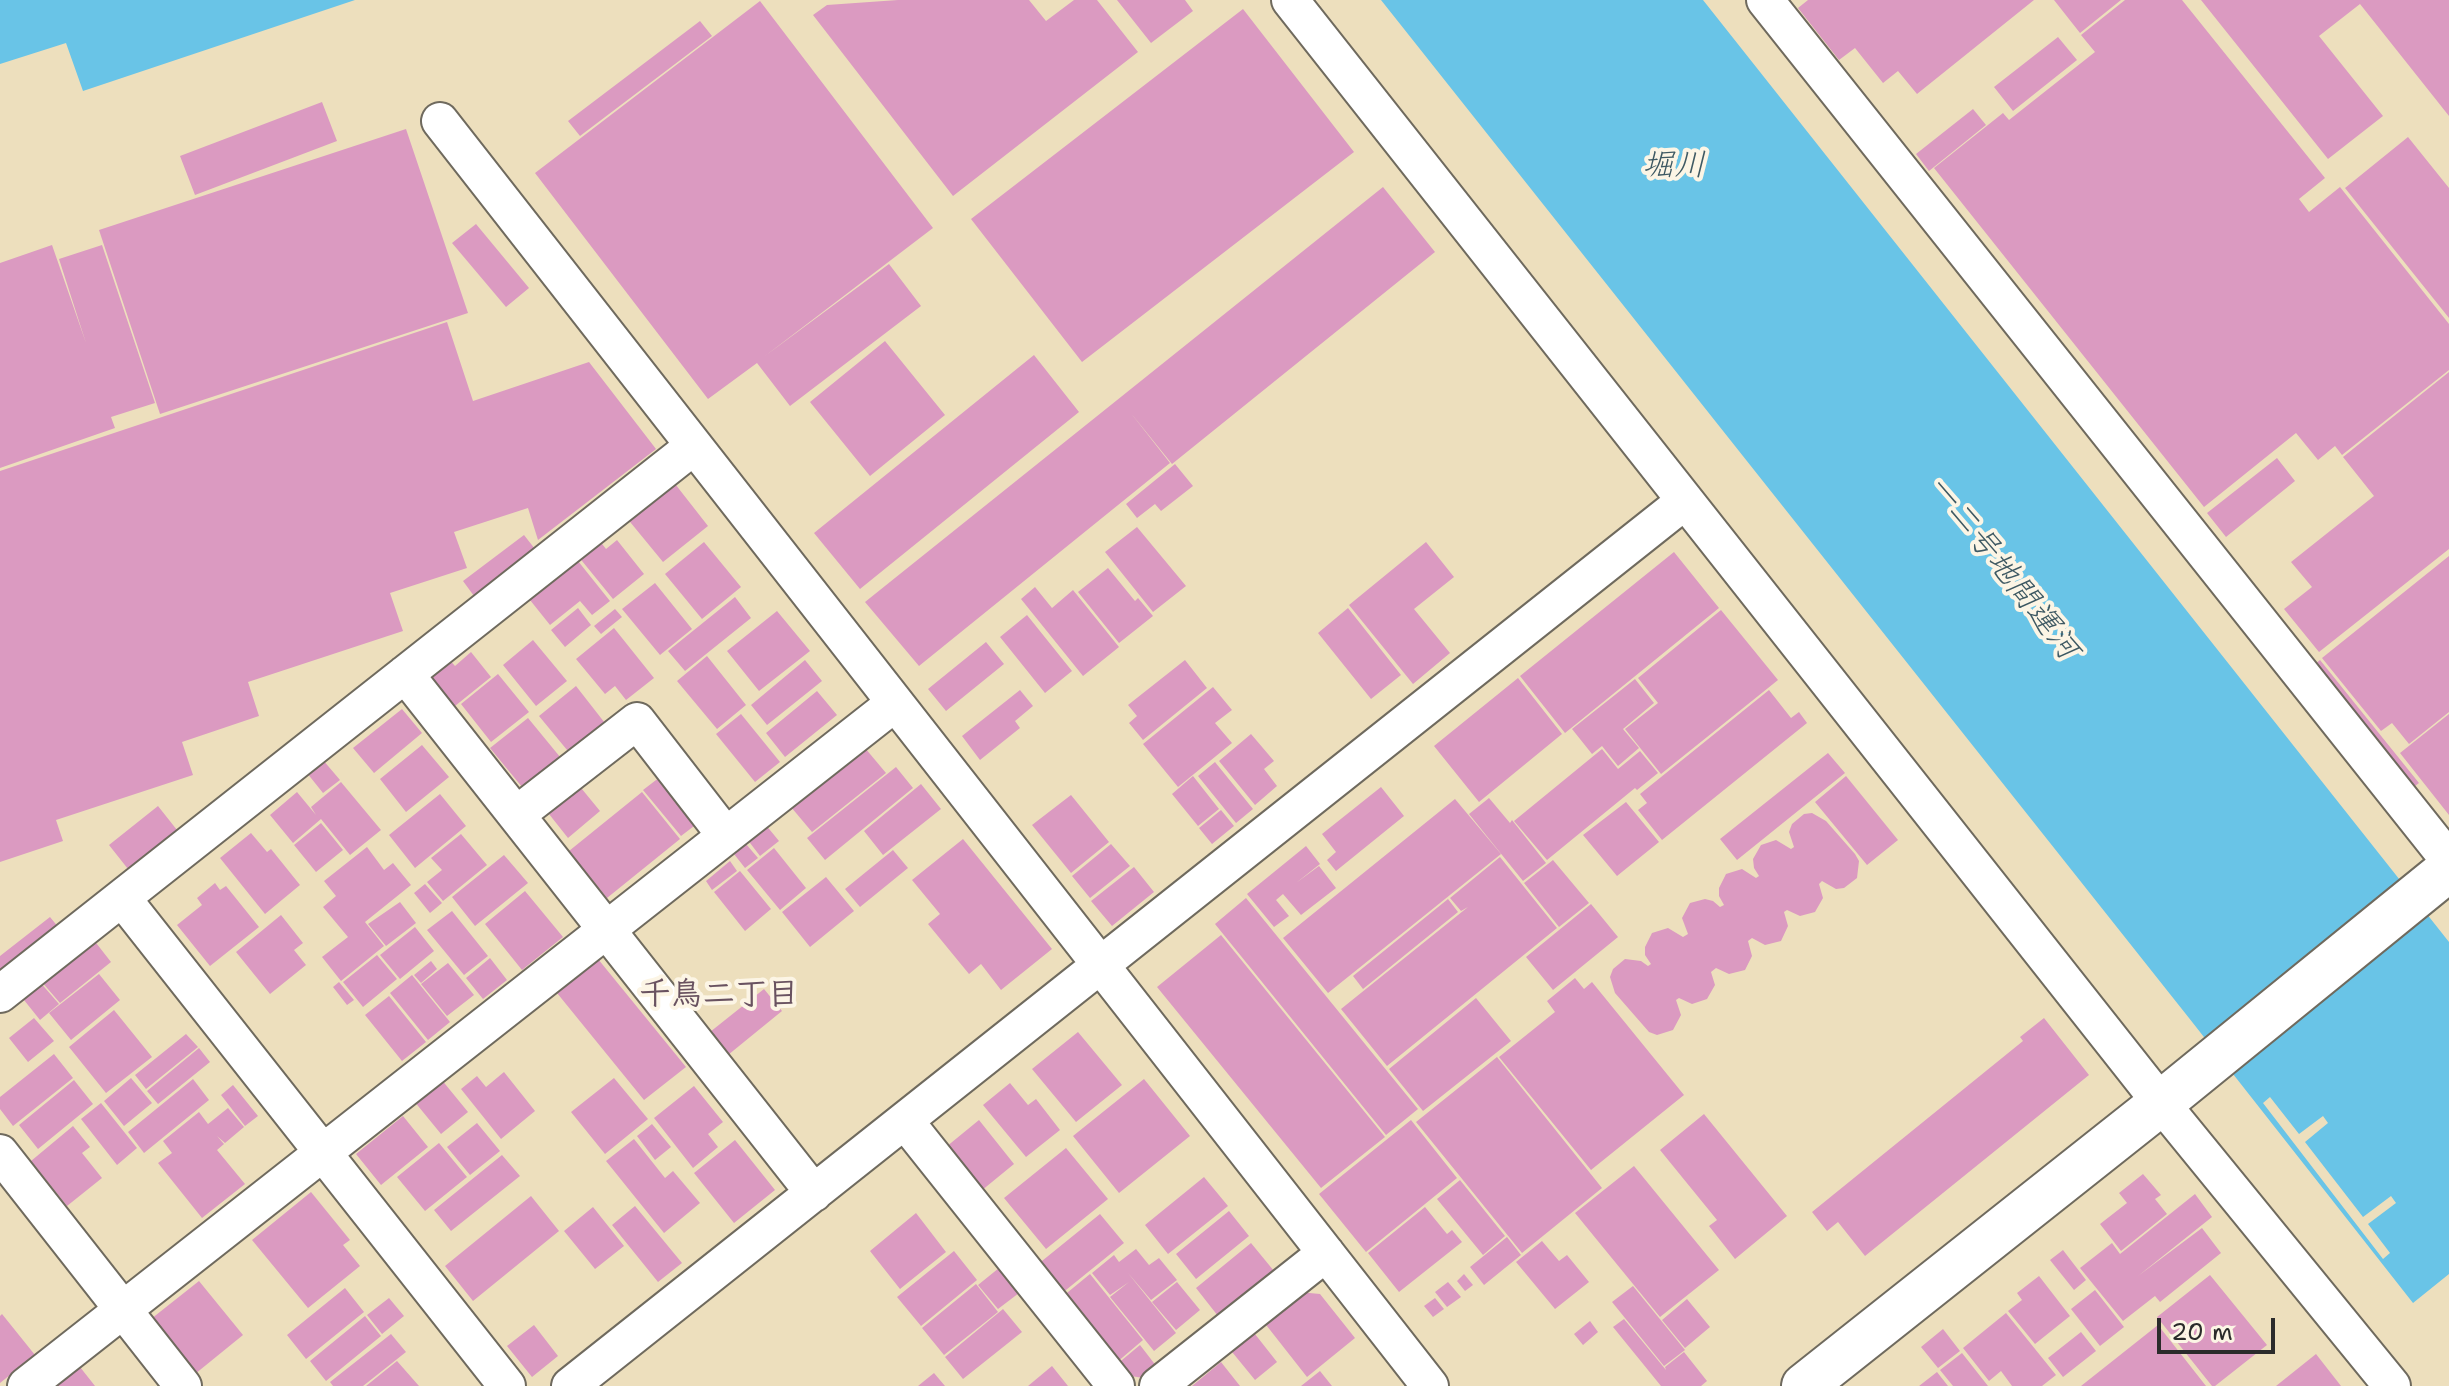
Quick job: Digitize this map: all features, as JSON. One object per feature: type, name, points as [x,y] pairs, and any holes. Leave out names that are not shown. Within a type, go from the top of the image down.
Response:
[{"type":"street","points":[[1290,0],[2161,1103],[2392,1386]]},
{"type":"street","points":[[1765,0],[2440,873],[2161,1103],[1804,1386]]},
{"type":"street","points":[[440,121],[1430,1386]]},
{"type":"street","points":[[0,994],[694,446]]},
{"type":"street","points":[[570,1386],[1685,501]]},
{"type":"street","points":[[405,674],[814,1193]]},
{"type":"street","points":[[26,1386],[895,703]]},
{"type":"street","points":[[516,815],[637,721],[726,836]]},
{"type":"street","points":[[122,898],[507,1386]]},
{"type":"street","points":[[905,1121],[1116,1386]]},
{"type":"street","points":[[0,1153],[183,1386]]},
{"type":"street","points":[[1158,1386],[1326,1253]]},
{"type":"water","points":[[0,0],[355,0],[83,91],[66,43],[0,64]]},
{"type":"water","name":"堀川","points":[[1381,0],[1703,0],[2449,942],[2449,1274],[2413,1303]]},
{"type":"pier","points":[[2270,1097],[2299,1134],[2323,1116],[2328,1123],[2305,1142],[2363,1217],[2391,1196],[2396,1203],[2368,1224],[2390,1253],[2383,1259],[2263,1103]]},
{"type":"building","points":[[898,0],[1029,0],[1046,21],[1074,0],[1097,0],[1138,52],[953,196],[813,15],[827,5]]},
{"type":"building","points":[[1117,0],[1185,0],[1193,11],[1151,43]]},
{"type":"building","points":[[1808,0],[2034,0],[1917,94],[1898,71],[1883,83],[1855,48],[1839,60],[1798,8]]},
{"type":"building","points":[[2054,0],[2121,0],[2080,33]]},
{"type":"building","points":[[2125,0],[2182,0],[2325,178],[2299,199],[2309,212],[2340,187],[2449,324],[2449,370],[2342,455],[2335,446],[2318,460],[2296,433],[2204,507],[1934,168],[2003,113],[2009,120],[2095,52],[2081,35]]},
{"type":"building","points":[[2201,0],[2449,0],[2449,116],[2360,4],[2319,36],[2383,116],[2328,159]]},
{"type":"building","points":[[760,1],[933,228],[765,356],[889,264],[921,306],[790,406],[757,363],[708,399],[535,173]]},
{"type":"building","points":[[1243,9],[1354,152],[1082,362],[971,219]]},
{"type":"building","points":[[700,21],[712,36],[580,136],[568,121]]},
{"type":"building","points":[[2058,37],[2077,60],[2013,111],[1994,87]]},
{"type":"building","points":[[322,102],[337,141],[195,195],[180,156]]},
{"type":"building","points":[[1973,109],[1986,125],[1929,171],[1916,154]]},
{"type":"building","points":[[406,129],[468,313],[160,414],[99,230]]},
{"type":"building","points":[[2408,137],[2449,188],[2449,318],[2345,188]]},
{"type":"building","points":[[1383,187],[1435,252],[1172,464],[1130,412],[1170,463],[919,666],[865,602]]},
{"type":"building","points":[[476,224],[529,288],[506,307],[452,243]]},
{"type":"building","points":[[52,245],[86,343],[59,259],[102,245],[155,403],[111,417],[115,428],[0,468],[0,263]]},
{"type":"building","points":[[447,322],[473,401],[140,513],[589,362],[656,449],[538,540],[528,508],[454,532],[467,568],[390,593],[403,631],[248,682],[259,716],[182,742],[193,775],[56,820],[63,841],[0,862],[0,471]]},
{"type":"building","points":[[885,341],[945,415],[870,476],[810,402]]},
{"type":"building","points":[[1034,355],[1079,412],[860,589],[814,533]]},
{"type":"building","points":[[2449,372],[2449,549],[2319,652],[2284,609],[2312,587],[2291,562],[2374,496],[2343,457]]},
{"type":"building","points":[[2277,458],[2295,481],[2226,537],[2207,513]]},
{"type":"building","points":[[1175,464],[1193,486],[1161,511],[1155,504],[1137,518],[1126,504]]},
{"type":"building","points":[[672,480],[708,526],[663,562],[626,517]]},
{"type":"building","points":[[1137,527],[1186,586],[1153,612],[1105,552]]},
{"type":"building","points":[[524,535],[535,549],[474,596],[463,581]]},
{"type":"building","points":[[599,540],[606,549],[617,540],[644,574],[613,599],[578,556]]},
{"type":"building","points":[[704,542],[741,587],[702,619],[665,574]]},
{"type":"building","points":[[1426,542],[1454,577],[1414,609],[1450,653],[1413,684],[1349,605]]},
{"type":"building","points":[[1674,552],[1719,608],[1565,733],[1520,676]]},
{"type":"building","points":[[574,556],[610,601],[592,615],[580,601],[550,625],[526,595]]},
{"type":"building","points":[[2449,556],[2449,712],[2409,744],[2392,723],[2381,731],[2322,658]]},
{"type":"building","points":[[1108,568],[1135,601],[1138,598],[1153,616],[1119,643],[1078,592]]},
{"type":"building","points":[[655,583],[692,629],[660,655],[622,609]]},
{"type":"building","points":[[1035,587],[1052,608],[1073,590],[1119,647],[1083,676],[1021,599]]},
{"type":"building","points":[[735,597],[751,618],[685,671],[668,651]]},
{"type":"building","points":[[578,608],[591,625],[565,647],[551,630]]},
{"type":"building","points":[[1348,608],[1401,675],[1371,699],[1318,633]]},
{"type":"building","points":[[615,609],[622,617],[601,634],[594,626]]},
{"type":"building","points":[[1721,610],[1778,680],[1661,774],[1625,729],[1658,703],[1638,678]]},
{"type":"building","points":[[777,611],[810,651],[759,691],[727,651]]},
{"type":"building","points":[[1027,615],[1072,671],[1045,693],[1000,637]]},
{"type":"building","points":[[614,628],[654,678],[626,700],[615,686],[605,694],[576,659]]},
{"type":"building","points":[[533,640],[567,681],[536,706],[503,665]]},
{"type":"building","points":[[986,642],[1004,664],[946,711],[928,689]]},
{"type":"building","points":[[471,652],[491,677],[455,706],[427,671],[446,656],[455,666]]},
{"type":"building","points":[[707,656],[746,705],[717,729],[677,681]]},
{"type":"building","points":[[805,660],[822,681],[767,725],[751,705]]},
{"type":"building","points":[[1185,660],[1207,688],[1143,740],[1129,723],[1137,716],[1128,705]]},
{"type":"building","points":[[2320,660],[2419,783],[2392,804],[2294,681]]},
{"type":"building","points":[[498,674],[529,712],[491,742],[461,704]]},
{"type":"building","points":[[1518,678],[1562,734],[1479,802],[1434,746]]},
{"type":"building","points":[[1635,679],[1654,703],[1623,729],[1639,748],[1618,766],[1602,746],[1592,754],[1572,729]]},
{"type":"building","points":[[576,686],[608,727],[572,756],[539,716]]},
{"type":"building","points":[[1213,687],[1232,710],[1215,723],[1232,743],[1178,787],[1143,744]]},
{"type":"building","points":[[1020,690],[1033,706],[1015,721],[1020,728],[980,760],[962,736]]},
{"type":"building","points":[[1769,690],[1791,718],[1799,712],[1807,723],[1662,840],[1638,810],[1647,803],[1640,794]]},
{"type":"building","points":[[817,691],[837,715],[785,757],[766,733]]},
{"type":"building","points":[[402,709],[422,733],[374,773],[353,748]]},
{"type":"building","points":[[741,714],[780,762],[755,782],[716,734]]},
{"type":"building","points":[[2449,714],[2449,815],[2400,753]]},
{"type":"building","points":[[528,718],[565,763],[527,793],[490,748]]},
{"type":"building","points":[[1251,734],[1274,761],[1264,769],[1277,786],[1255,805],[1219,761]]},
{"type":"building","points":[[422,745],[449,777],[406,812],[380,779]]},
{"type":"building","points":[[865,748],[886,773],[812,832],[791,807]]},
{"type":"building","points":[[1602,749],[1618,769],[1640,751],[1658,773],[1547,860],[1514,821]]},
{"type":"building","points":[[1828,753],[1845,773],[1737,860],[1720,839]]},
{"type":"building","points":[[323,760],[340,780],[323,793],[307,773]]},
{"type":"building","points":[[1215,762],[1253,809],[1236,823],[1198,776]]},
{"type":"building","points":[[896,767],[913,788],[825,860],[807,838]]},
{"type":"building","points":[[1193,776],[1219,809],[1198,826],[1172,794]]},
{"type":"building","points":[[1846,776],[1898,840],[1867,865],[1815,802]]},
{"type":"building","points":[[660,777],[698,823],[681,836],[643,790]]},
{"type":"building","points":[[341,782],[381,830],[350,855],[321,819],[293,843],[270,815],[297,792],[316,815],[311,807]]},
{"type":"building","points":[[577,783],[600,811],[568,838],[545,809]]},
{"type":"building","points":[[921,784],[941,809],[883,855],[864,831]]},
{"type":"building","points":[[1381,787],[1404,816],[1336,871],[1327,860],[1336,852],[1322,834]]},
{"type":"building","points":[[642,792],[680,839],[607,898],[569,851]]},
{"type":"building","points":[[440,794],[466,826],[415,868],[389,835]]},
{"type":"building","points":[[1071,795],[1109,842],[1071,873],[1032,825]]},
{"type":"building","points":[[1489,798],[1510,823],[1512,820],[1546,863],[1523,881],[1469,814]]},
{"type":"building","points":[[1455,799],[1501,854],[1328,993],[1283,938]]},
{"type":"building","points":[[1626,802],[1659,842],[1617,876],[1583,835]]},
{"type":"building","points":[[158,806],[177,830],[128,869],[109,845]]},
{"type":"building","points":[[1221,810],[1234,826],[1212,844],[1199,828]]},
{"type":"building","points":[[1812,813],[1826,821],[1855,854],[1859,861],[1857,878],[1844,888],[1836,889],[1822,881],[1819,884],[1823,898],[1815,912],[1800,916],[1787,910],[1784,912],[1788,926],[1781,941],[1765,945],[1752,938],[1748,941],[1752,956],[1745,970],[1729,974],[1716,968],[1711,972],[1715,985],[1707,999],[1692,1004],[1679,998],[1676,1000],[1681,1015],[1673,1030],[1657,1035],[1649,1032],[1615,993],[1610,977],[1613,969],[1625,959],[1641,961],[1648,966],[1651,964],[1645,955],[1645,947],[1652,933],[1668,928],[1683,937],[1688,934],[1682,918],[1690,903],[1705,899],[1720,907],[1724,905],[1719,888],[1726,874],[1742,869],[1756,878],[1759,876],[1753,859],[1761,845],[1776,840],[1791,849],[1794,847],[1789,832],[1792,824],[1804,814]]},
{"type":"building","points":[[321,823],[343,850],[316,872],[294,845]]},
{"type":"building","points":[[765,824],[779,841],[760,856],[747,839]]},
{"type":"building","points":[[251,833],[267,852],[271,849],[300,885],[265,914],[220,858]]},
{"type":"building","points":[[461,834],[487,865],[443,901],[427,882],[442,870],[431,858]]},
{"type":"building","points":[[963,839],[1052,949],[1001,990],[981,964],[969,974],[928,924],[940,914],[912,880]]},
{"type":"building","points":[[746,844],[758,858],[745,868],[734,854]]},
{"type":"building","points":[[1111,844],[1130,866],[1090,898],[1072,876]]},
{"type":"building","points":[[1306,846],[1320,864],[1296,883],[1319,866],[1336,888],[1301,915],[1283,894],[1276,900],[1289,916],[1274,927],[1247,894]]},
{"type":"building","points":[[367,847],[384,870],[393,863],[411,885],[365,922],[384,946],[341,981],[322,957],[348,937],[323,907],[336,896],[324,881]]},
{"type":"building","points":[[774,848],[806,888],[780,910],[747,870]]},
{"type":"building","points":[[893,850],[908,868],[860,907],[845,889]]},
{"type":"building","points":[[504,855],[528,883],[475,926],[452,897]]},
{"type":"building","points":[[1500,857],[1557,928],[1387,1066],[1341,1009],[1468,907],[1461,911],[1450,898]]},
{"type":"building","points":[[1553,860],[1589,903],[1559,927],[1524,883]]},
{"type":"building","points":[[730,861],[737,871],[712,890],[706,881]]},
{"type":"building","points":[[1134,867],[1154,892],[1112,926],[1091,901]]},
{"type":"building","points":[[740,871],[771,909],[745,931],[714,892]]},
{"type":"building","points":[[826,877],[854,911],[810,947],[782,912]]},
{"type":"building","points":[[215,883],[220,890],[226,886],[259,927],[210,966],[177,925],[202,905],[197,898]]},
{"type":"building","points":[[425,884],[442,903],[430,913],[414,893]]},
{"type":"building","points":[[525,891],[563,937],[522,970],[485,924]]},
{"type":"building","points":[[1246,898],[1418,1109],[1386,1135],[1215,924]]},
{"type":"building","points":[[1448,899],[1458,912],[1363,989],[1353,976]]},
{"type":"building","points":[[400,902],[416,923],[386,946],[368,924]]},
{"type":"building","points":[[1591,904],[1618,937],[1553,990],[1526,957]]},
{"type":"building","points":[[452,911],[488,956],[464,975],[427,930]]},
{"type":"building","points":[[281,915],[303,943],[294,950],[306,965],[270,994],[236,952]]},
{"type":"building","points":[[50,917],[59,928],[0,972],[0,956]]},
{"type":"building","points":[[415,927],[434,951],[400,979],[380,955]]},
{"type":"building","points":[[1221,935],[1385,1137],[1321,1188],[1157,987]]},
{"type":"building","points":[[93,939],[111,962],[60,1003],[41,981]]},
{"type":"building","points":[[377,955],[397,979],[363,1007],[343,982]]},
{"type":"building","points":[[490,958],[507,980],[483,999],[466,978]]},
{"type":"building","points":[[598,959],[686,1067],[644,1100],[557,993]]},
{"type":"building","points":[[431,961],[437,969],[421,983],[414,975]]},
{"type":"building","points":[[448,963],[474,995],[447,1016],[421,984]]},
{"type":"building","points":[[99,974],[120,1000],[71,1040],[49,1013]]},
{"type":"building","points":[[412,975],[450,1022],[428,1040],[390,993]]},
{"type":"building","points":[[1575,978],[1584,989],[1592,982],[1684,1095],[1591,1170],[1499,1057],[1555,1012],[1547,1001]]},
{"type":"building","points":[[39,981],[59,1004],[40,1020],[20,995]]},
{"type":"building","points":[[339,982],[354,1000],[347,1005],[333,987]]},
{"type":"building","points":[[764,989],[782,1011],[728,1055],[710,1032]]},
{"type":"building","points":[[389,996],[426,1042],[402,1061],[365,1015]]},
{"type":"building","points":[[1476,998],[1511,1041],[1423,1111],[1389,1069]]},
{"type":"building","points":[[114,1010],[152,1057],[106,1093],[69,1047]]},
{"type":"building","points":[[34,1018],[54,1041],[28,1062],[9,1038]]},
{"type":"building","points":[[2044,1018],[2089,1075],[1865,1256],[1838,1222],[1827,1231],[1812,1212],[2023,1041],[2020,1037]]},
{"type":"building","points":[[1078,1032],[1122,1085],[1076,1122],[1032,1069]]},
{"type":"building","points":[[186,1034],[198,1047],[146,1089],[135,1075]]},
{"type":"building","points":[[199,1048],[210,1062],[158,1104],[147,1091]]},
{"type":"building","points":[[54,1054],[73,1078],[13,1126],[0,1109],[0,1097]]},
{"type":"building","points":[[1497,1057],[1602,1188],[1522,1253],[1416,1122]]},
{"type":"building","points":[[504,1072],[535,1111],[501,1139],[461,1089],[477,1076],[486,1087]]},
{"type":"building","points":[[131,1078],[152,1103],[124,1126],[104,1101]]},
{"type":"building","points":[[614,1078],[648,1119],[605,1154],[571,1112]]},
{"type":"building","points":[[193,1079],[209,1100],[144,1153],[128,1132]]},
{"type":"building","points":[[441,1079],[468,1112],[441,1134],[414,1101]]},
{"type":"building","points":[[1144,1079],[1190,1136],[1119,1193],[1073,1136]]},
{"type":"building","points":[[74,1080],[93,1104],[38,1149],[19,1125]]},
{"type":"building","points":[[1010,1083],[1028,1105],[1036,1099],[1060,1130],[1026,1157],[983,1105]]},
{"type":"building","points":[[233,1085],[258,1116],[245,1126],[221,1095]]},
{"type":"building","points":[[694,1086],[723,1122],[708,1134],[718,1147],[693,1168],[654,1118]]},
{"type":"building","points":[[101,1103],[137,1148],[117,1165],[81,1119]]},
{"type":"building","points":[[228,1108],[244,1127],[225,1143],[217,1136],[224,1144],[217,1150],[245,1184],[202,1218],[158,1163],[172,1153],[163,1141],[199,1112],[208,1124]]},
{"type":"building","points":[[1704,1114],[1787,1216],[1735,1259],[1709,1226],[1717,1220],[1660,1150]]},
{"type":"building","points":[[403,1116],[428,1147],[381,1185],[356,1154]]},
{"type":"building","points":[[979,1120],[1014,1164],[981,1191],[946,1147]]},
{"type":"building","points":[[1411,1120],[1457,1178],[1366,1252],[1319,1194]]},
{"type":"building","points":[[477,1123],[500,1151],[470,1175],[447,1147]]},
{"type":"building","points":[[652,1124],[671,1147],[655,1160],[637,1136]]},
{"type":"building","points":[[73,1126],[90,1147],[82,1153],[102,1178],[67,1206],[31,1161]]},
{"type":"building","points":[[634,1139],[665,1178],[673,1171],[700,1203],[664,1233],[606,1161]]},
{"type":"building","points":[[735,1140],[775,1190],[734,1223],[694,1173]]},
{"type":"building","points":[[439,1143],[467,1177],[425,1211],[397,1177]]},
{"type":"building","points":[[1066,1148],[1108,1199],[1046,1249],[1004,1198]]},
{"type":"building","points":[[502,1155],[520,1176],[451,1231],[434,1210]]},
{"type":"building","points":[[1634,1166],[1719,1270],[1660,1317],[1575,1213]]},
{"type":"building","points":[[2143,1174],[2161,1195],[2155,1199],[2167,1214],[2121,1251],[2100,1224],[2127,1203],[2119,1193]]},
{"type":"building","points":[[1204,1177],[1228,1206],[1168,1254],[1145,1225]]},
{"type":"building","points":[[1460,1180],[1505,1236],[1483,1255],[1437,1199]]},
{"type":"building","points":[[311,1192],[350,1240],[343,1245],[360,1266],[308,1308],[252,1240]]},
{"type":"building","points":[[2195,1194],[2212,1217],[2138,1276],[2202,1228],[2221,1253],[2160,1302],[2155,1296],[2123,1321],[2080,1268],[2112,1243],[2120,1254]]},
{"type":"building","points":[[531,1196],[559,1231],[473,1301],[445,1266]]},
{"type":"building","points":[[635,1206],[682,1263],[658,1282],[612,1225]]},
{"type":"building","points":[[593,1207],[624,1246],[595,1269],[564,1231]]},
{"type":"building","points":[[1425,1207],[1447,1234],[1452,1230],[1462,1242],[1399,1292],[1368,1253]]},
{"type":"building","points":[[1229,1211],[1249,1236],[1196,1279],[1176,1254]]},
{"type":"building","points":[[916,1213],[946,1252],[900,1289],[870,1251]]},
{"type":"building","points":[[1100,1214],[1124,1243],[1061,1294],[1037,1265]]},
{"type":"building","points":[[1507,1237],[1521,1255],[1484,1285],[1470,1267]]},
{"type":"building","points":[[1542,1241],[1559,1261],[1567,1255],[1589,1282],[1555,1309],[1516,1262]]},
{"type":"building","points":[[1251,1243],[1274,1271],[1218,1316],[1196,1288]]},
{"type":"building","points":[[1136,1249],[1149,1265],[1159,1258],[1177,1280],[1151,1300],[1128,1273],[1176,1333],[1154,1351],[1110,1297],[1129,1282],[1110,1295],[1092,1273],[1114,1255],[1119,1262]]},
{"type":"building","points":[[2063,1250],[2086,1280],[2074,1290],[2050,1260]]},
{"type":"building","points":[[954,1251],[977,1280],[921,1326],[897,1297]]},
{"type":"building","points":[[999,1268],[1019,1293],[998,1309],[978,1285]]},
{"type":"building","points":[[1090,1274],[1143,1340],[1116,1363],[1062,1297]]},
{"type":"building","points":[[1464,1274],[1473,1285],[1465,1291],[1457,1281]]},
{"type":"building","points":[[2210,1275],[2267,1345],[2215,1386],[2157,1317]]},
{"type":"building","points":[[2039,1276],[2070,1316],[2035,1344],[2008,1311],[2022,1300],[2017,1293]]},
{"type":"building","points":[[199,1281],[243,1335],[195,1374],[151,1319]]},
{"type":"building","points":[[1177,1282],[1200,1310],[1176,1330],[1152,1302]]},
{"type":"building","points":[[1448,1282],[1461,1297],[1447,1307],[1435,1292]]},
{"type":"building","points":[[976,1284],[998,1312],[944,1355],[922,1328]]},
{"type":"building","points":[[1633,1286],[1685,1350],[1664,1366],[1612,1302]]},
{"type":"building","points":[[345,1288],[364,1312],[306,1359],[287,1335]]},
{"type":"building","points":[[2095,1290],[2124,1327],[2100,1346],[2071,1309]]},
{"type":"building","points":[[1299,1292],[1320,1294],[1355,1338],[1307,1377],[1263,1321]]},
{"type":"building","points":[[389,1298],[404,1316],[382,1334],[367,1315]]},
{"type":"building","points":[[1435,1298],[1444,1309],[1433,1317],[1424,1306]]},
{"type":"building","points":[[1687,1299],[1710,1327],[1685,1348],[1662,1320]]},
{"type":"building","points":[[1003,1309],[1022,1332],[963,1379],[945,1357]]},
{"type":"building","points":[[2006,1313],[2056,1375],[2042,1386],[2012,1386],[2001,1371],[1989,1381],[1963,1348]]},
{"type":"building","points":[[2,1314],[35,1355],[0,1383],[0,1316]]},
{"type":"building","points":[[365,1316],[381,1336],[326,1381],[310,1361]]},
{"type":"building","points":[[1624,1319],[1666,1370],[1665,1367],[1684,1352],[1707,1381],[1701,1386],[1661,1386],[1613,1327]]},
{"type":"building","points":[[1590,1321],[1598,1332],[1583,1345],[1574,1334]]},
{"type":"building","points":[[534,1325],[558,1356],[532,1377],[507,1346]]},
{"type":"building","points":[[2158,1325],[2206,1386],[2081,1386]]},
{"type":"building","points":[[1251,1329],[1277,1362],[1255,1380],[1228,1347]]},
{"type":"building","points":[[1943,1329],[1960,1351],[1938,1368],[1921,1347]]},
{"type":"building","points":[[2081,1332],[2096,1351],[2063,1377],[2048,1358]]},
{"type":"building","points":[[391,1334],[406,1352],[363,1386],[333,1386],[330,1382]]},
{"type":"building","points":[[1140,1345],[1157,1367],[1143,1378],[1125,1375],[1116,1365]]},
{"type":"building","points":[[1962,1353],[1988,1386],[1953,1386],[1940,1370]]},
{"type":"building","points":[[2316,1354],[2341,1386],[2276,1386]]},
{"type":"building","points":[[397,1361],[419,1386],[366,1386]]},
{"type":"building","points":[[1221,1362],[1240,1386],[1192,1386]]},
{"type":"building","points":[[1052,1366],[1068,1386],[1028,1386]]},
{"type":"building","points":[[80,1367],[95,1386],[56,1386]]},
{"type":"building","points":[[1320,1371],[1332,1386],[1301,1386]]},
{"type":"building","points":[[1937,1372],[1948,1386],[1919,1386]]},
{"type":"building","points":[[934,1373],[945,1386],[918,1386]]},
{"type":"district","name":"千鳥二丁目","points":[[719,996]]},
{"type":"water label","name":"一二号地間運河","points":[[2002,568]]}]
